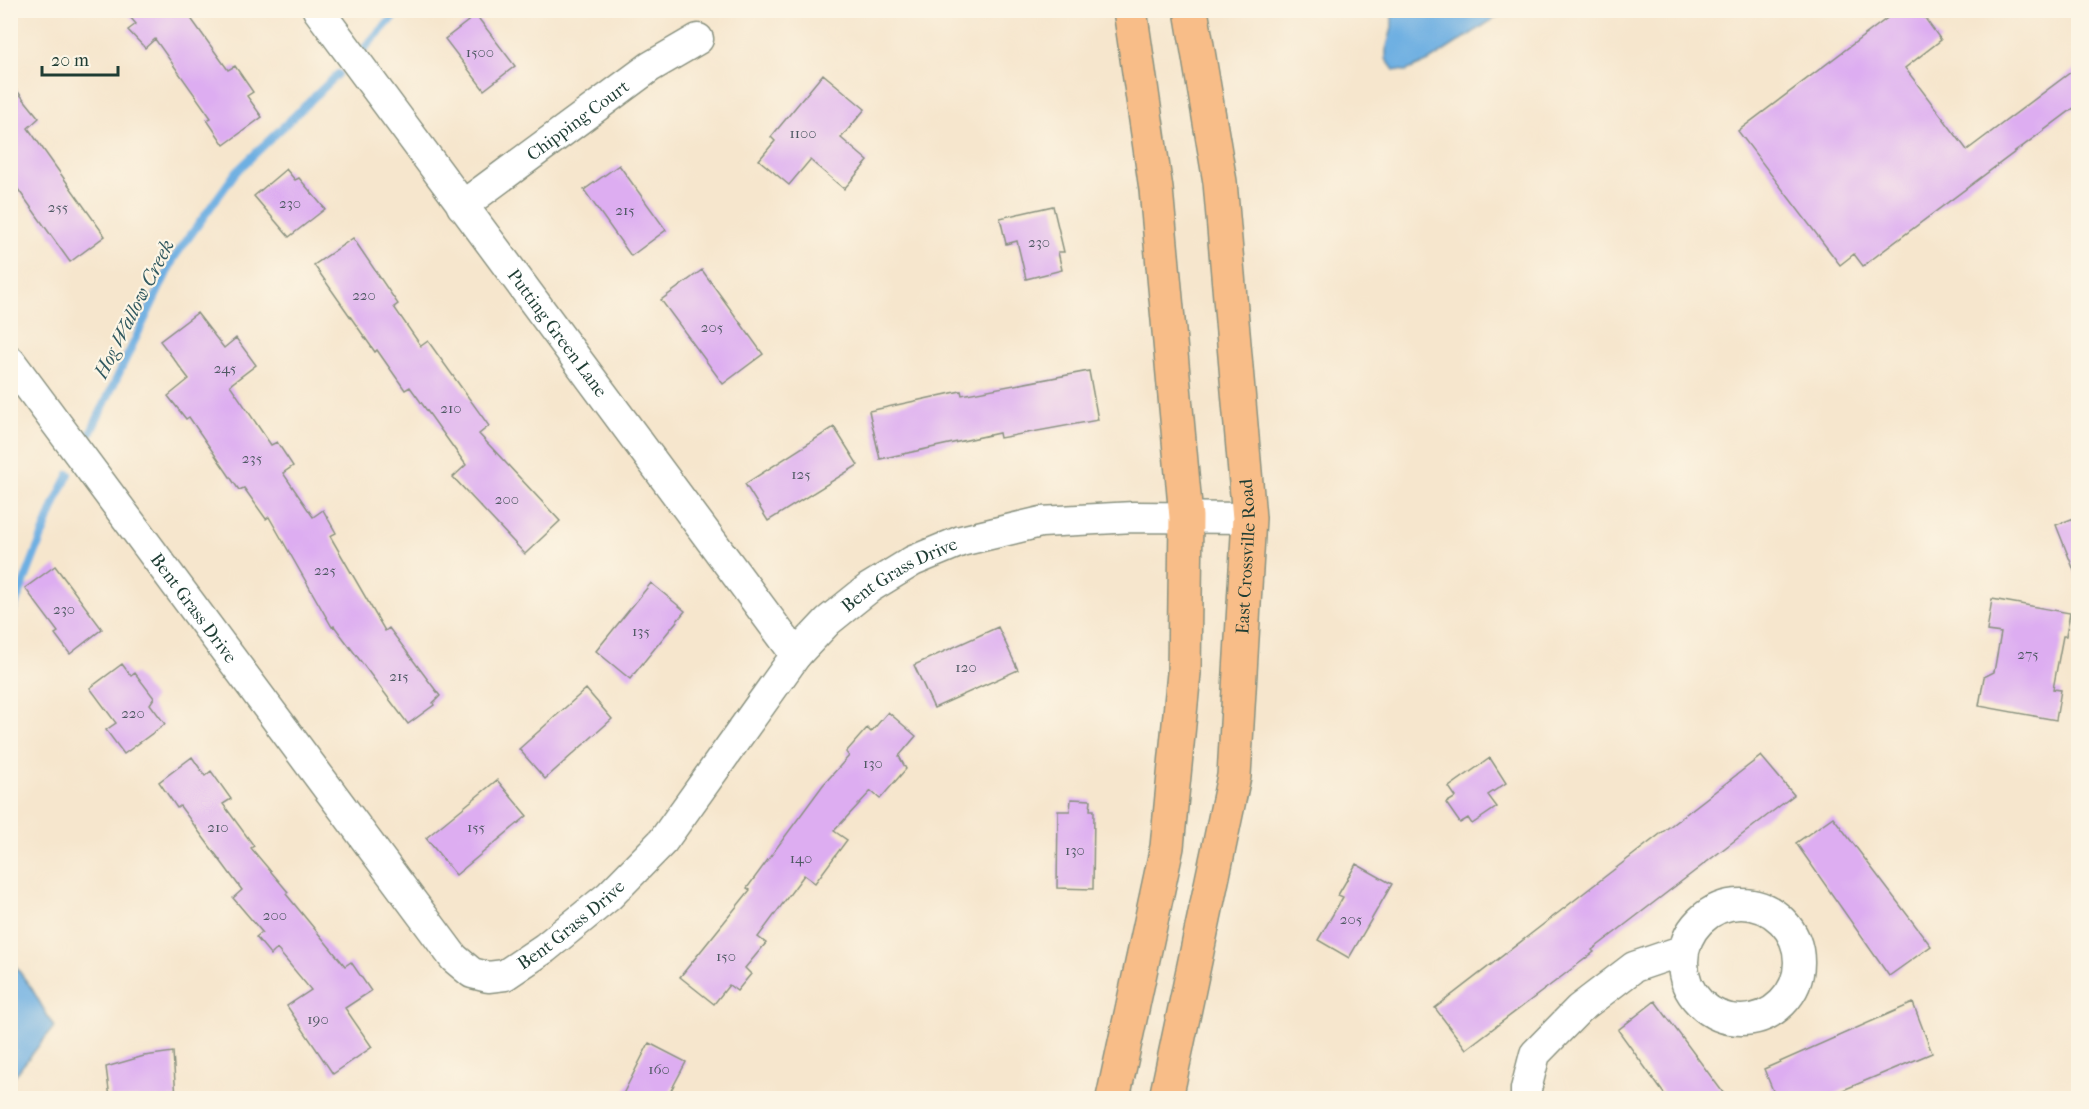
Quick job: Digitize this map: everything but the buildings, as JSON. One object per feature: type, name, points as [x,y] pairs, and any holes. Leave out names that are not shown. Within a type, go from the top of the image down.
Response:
[{"type":"main road","points":[[1113,1098],[1167,847],[1184,673],[1186,517],[1156,189],[1130,10]]},
{"type":"main road","name":"East Crossville Road","points":[[1166,1098],[1234,776],[1249,518],[1221,182],[1191,10]]},
{"type":"street","name":"Putting Green Lane","points":[[318,10],[796,655]]},
{"type":"street","name":"Chipping Court","points":[[462,206],[650,67],[698,39]]},
{"type":"street","name":"Bent Grass Drive","points":[[10,361],[454,958],[472,973],[488,977],[506,975],[545,948],[609,896],[663,841],[796,655],[828,621],[869,588],[913,561],[961,541],[1041,522],[1134,517],[1249,518]]},
{"type":"street","points":[[1526,1098],[1526,1089],[1535,1054],[1579,1009],[1634,967],[1684,950]]},
{"type":"water","points":[[1392,10],[1506,11],[1429,61],[1406,71],[1394,70],[1386,59],[1392,28]]},
{"type":"water","points":[[11,960],[32,989],[54,1027],[11,1080]]},
{"type":"waterway","name":"Hog Wallow Creek","points":[[358,55],[400,10]]},
{"type":"waterway","name":"Hog Wallow Creek","points":[[90,434],[174,258],[236,172],[338,74]]},
{"type":"waterway","name":"Hog Wallow Creek","points":[[10,618],[56,500],[69,474]]}]
